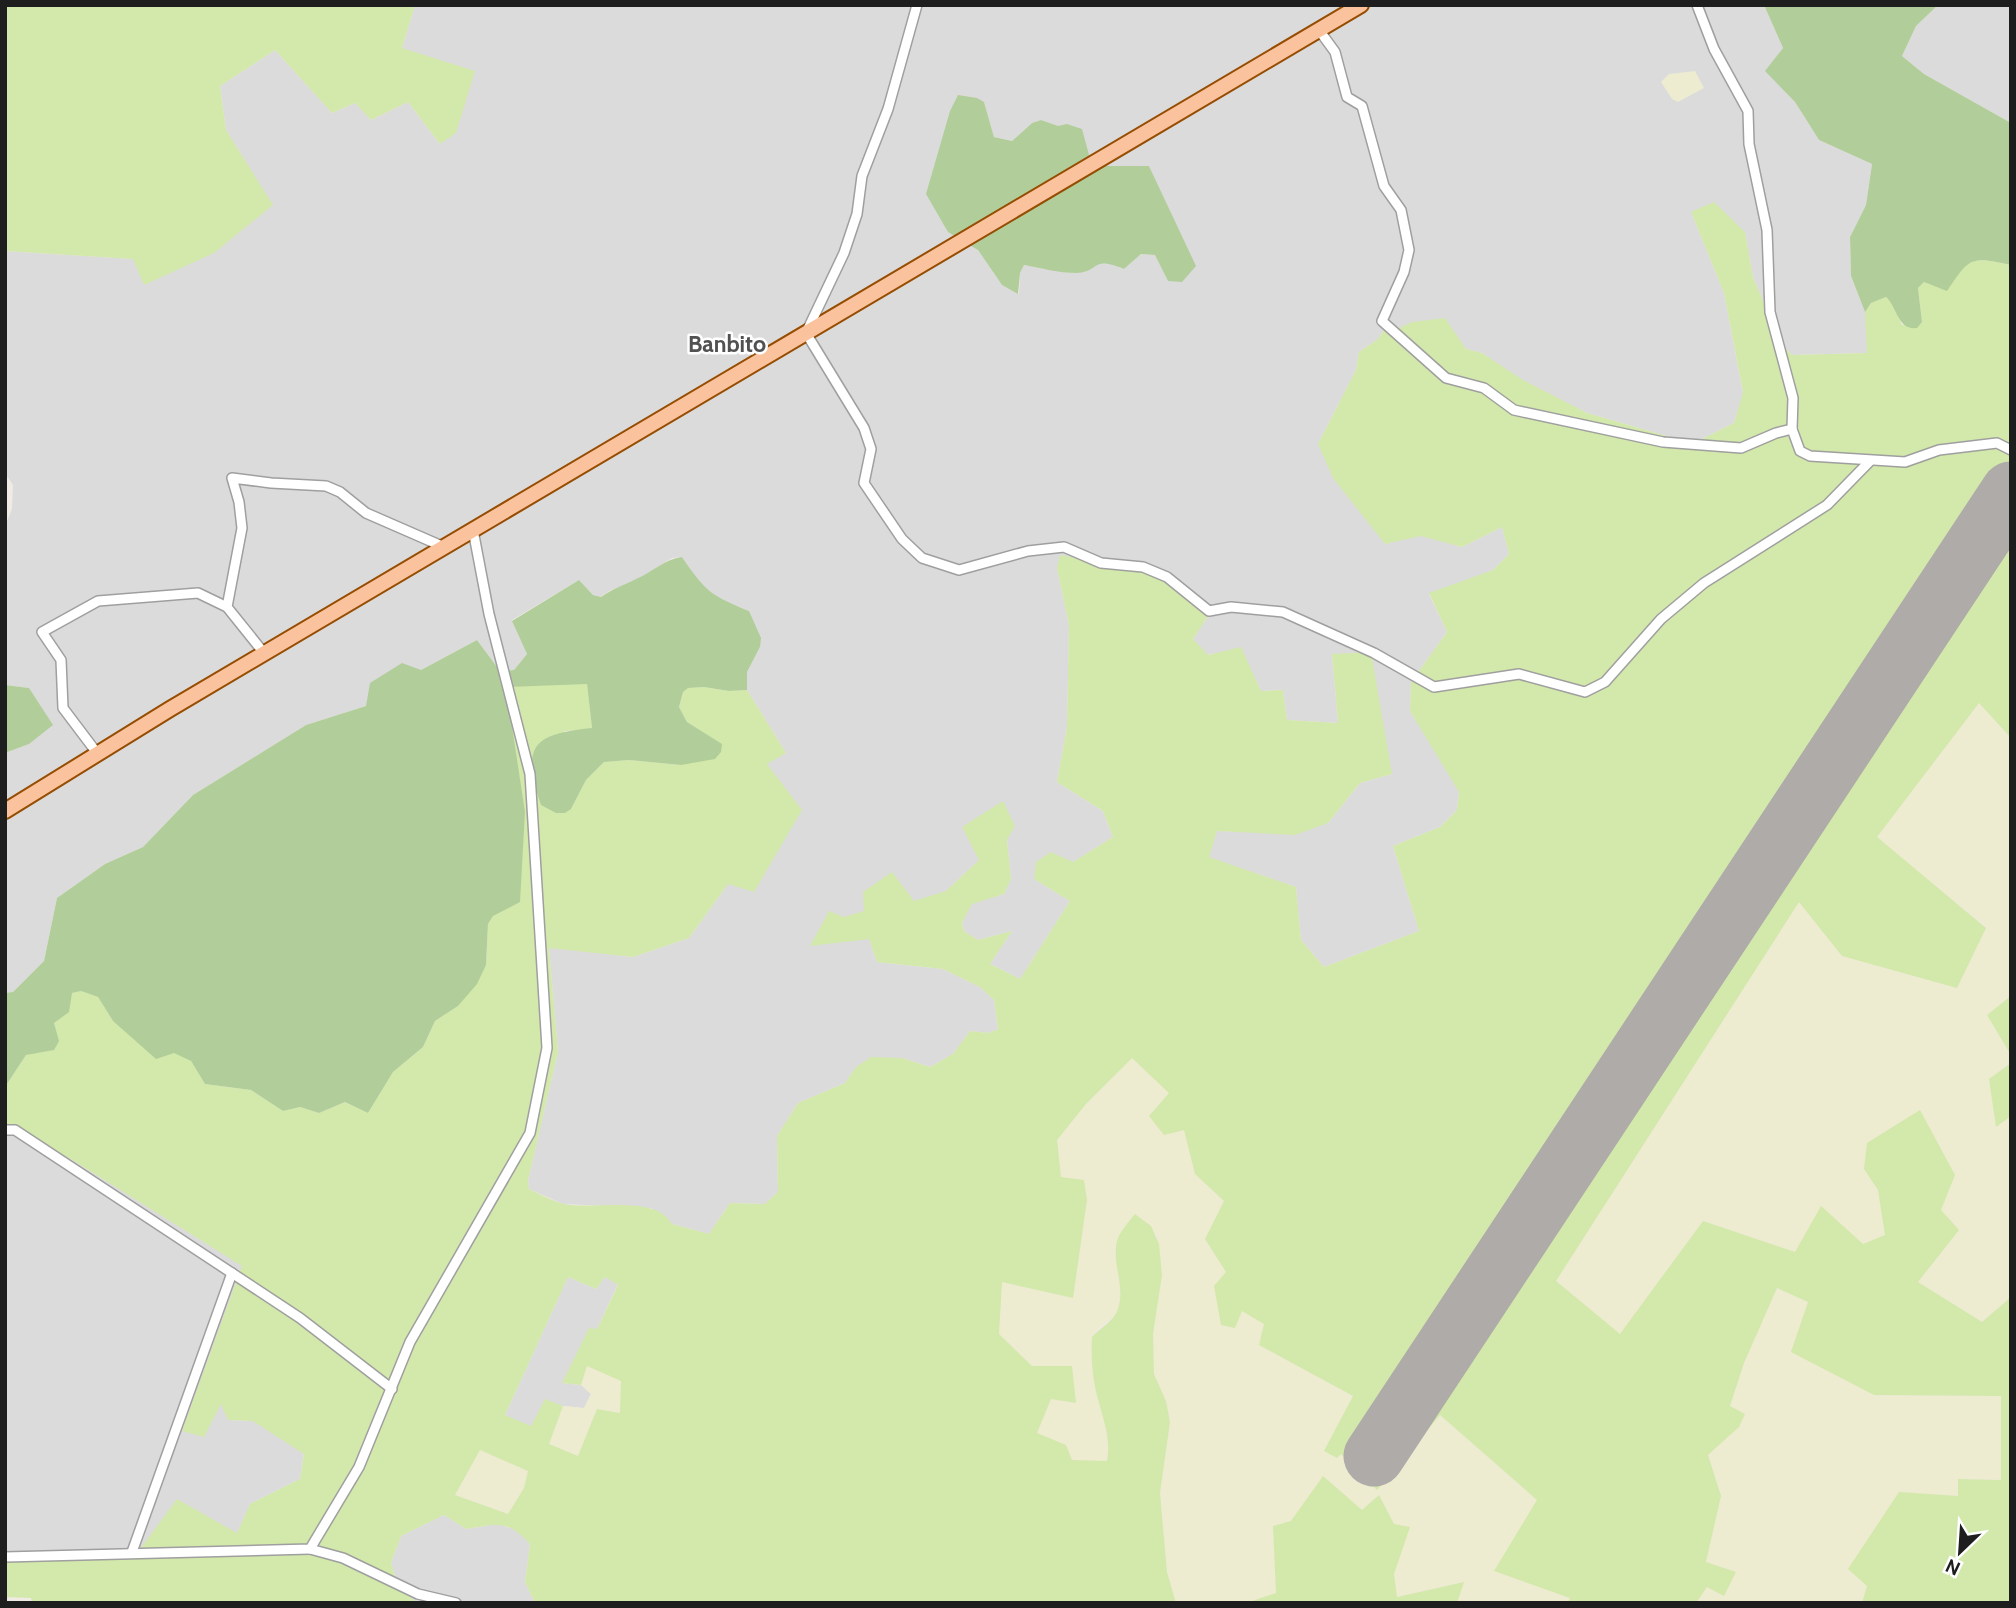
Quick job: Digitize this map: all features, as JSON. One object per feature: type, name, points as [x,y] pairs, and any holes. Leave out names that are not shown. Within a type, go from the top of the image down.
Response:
[{"type":"main road","points":[[5,811],[264,653],[1361,5]]},
{"type":"street","points":[[917,5],[888,109],[862,176],[857,214],[848,242],[806,333],[864,428],[871,449],[864,483],[902,539],[922,558],[959,570],[1028,551],[1065,547],[1101,563],[1143,567],[1167,577],[1209,611],[1231,607],[1283,612],[1374,653],[1434,687],[1519,674],[1585,692],[1605,682],[1661,619],[1704,583],[1827,505],[1870,461]]},
{"type":"street","points":[[1697,5],[1714,50],[1748,111],[1749,144],[1767,230],[1770,312],[1793,398],[1792,429],[1800,450],[1810,456],[1905,462],[1939,450],[1997,443],[2011,450]]},
{"type":"street","points":[[1319,30],[1335,52],[1347,97],[1362,106],[1384,186],[1401,209],[1409,250],[1404,272],[1382,321],[1428,363],[1446,378],[1483,388],[1514,410],[1663,442],[1741,448],[1792,429]]},
{"type":"street","points":[[228,607],[242,528],[239,502],[232,478],[326,486],[340,492],[366,513],[444,547]]},
{"type":"street","points":[[310,1549],[359,1467],[410,1342],[530,1133],[547,1048],[530,774],[489,614],[473,530]]},
{"type":"street","points":[[97,753],[63,708],[61,660],[42,632],[98,601],[198,593],[228,607],[264,653]]},
{"type":"street","points":[[5,1130],[15,1130],[300,1318],[392,1389]]},
{"type":"street","points":[[132,1552],[232,1273]]},
{"type":"street","points":[[5,1557],[310,1549],[343,1558],[418,1594],[456,1603]]},
{"type":"shaded area","points":[[415,5],[1764,5],[1783,48],[1766,71],[1795,102],[1819,140],[1872,164],[1866,205],[1850,237],[1851,276],[1865,312],[1868,353],[1792,355],[1781,344],[1753,277],[1745,232],[1691,212],[1724,293],[1743,393],[1734,423],[1702,439],[1677,439],[1587,413],[1522,380],[1482,353],[1466,349],[1445,319],[1394,330],[1387,326],[1378,339],[1359,352],[1356,370],[1318,444],[1385,544],[1421,535],[1462,547],[1502,527],[1509,554],[1493,570],[1429,594],[1447,632],[1411,682],[1410,711],[1459,791],[1457,810],[1440,827],[1393,846],[1419,931],[1324,967],[1301,940],[1296,887],[1208,857],[1217,831],[1295,834],[1328,823],[1360,783],[1392,774],[1332,654],[1338,723],[1287,720],[1283,690],[1261,691],[1241,648],[1207,655],[1193,639],[1214,607],[1057,568],[1069,625],[1067,727],[1057,782],[1103,811],[1113,837],[1073,862],[1034,879],[1070,901],[1020,979],[990,964],[1012,931],[978,940],[964,931],[962,923],[971,904],[1004,894],[1011,879],[1007,840],[979,860],[946,891],[914,902],[844,917],[869,939],[877,962],[943,969],[980,987],[994,1000],[998,1029],[989,1033],[970,1031],[953,1054],[930,1067],[902,1058],[856,1067],[845,1083],[798,1103],[777,1136],[778,1192],[765,1204],[730,1203],[709,1234],[672,1224],[651,1208],[563,1204],[529,1189],[528,1180],[558,1052],[549,947],[633,957],[689,938],[728,884],[767,763],[786,753],[747,690],[747,672],[760,647],[749,611],[721,600],[704,589],[682,557],[672,558],[638,579],[600,597],[593,595],[579,580],[512,620],[527,654],[514,670],[500,671],[477,640],[421,670],[366,706],[306,725],[193,795],[143,847],[105,864],[57,898],[44,961],[13,992],[5,993],[5,753],[29,744],[29,688],[5,685],[5,526],[12,509],[13,485],[5,473],[5,251],[133,259],[272,204],[226,130],[220,86],[275,50],[332,113],[355,103],[371,120],[408,102],[440,144],[402,48]],"holes":[[[984,102],[994,137],[1012,141],[1032,123],[1041,120],[1058,127],[1092,167],[1149,166],[1172,216],[1168,281],[1156,255],[1141,254],[1124,269],[1107,262],[1098,263],[1082,272],[1071,273],[1024,265],[1020,273],[1019,294],[1002,285],[978,250]]]},
{"type":"shaded area","points":[[1938,5],[2011,5],[2011,123],[1924,74],[1902,56],[1916,26]]},
{"type":"shaded area","points":[[1695,71],[1704,88],[1678,102],[1672,99],[1661,82],[1669,74]]},
{"type":"shaded area","points":[[1979,703],[2011,738],[2011,996],[1987,1015],[2011,1055],[2011,1063],[1989,1079],[1996,1127],[2011,1116],[2011,1297],[1982,1322],[1918,1282],[1959,1230],[1864,1169],[1878,1190],[1886,1235],[1863,1245],[1795,1253],[1703,1221],[1620,1335],[1556,1281],[1799,901],[1842,956],[1986,927],[1876,837]]},
{"type":"shaded area","points":[[1132,1057],[1170,1093],[1149,1116],[1184,1130],[1195,1174],[1224,1201],[1205,1239],[1226,1272],[1242,1310],[1264,1324],[1259,1345],[1353,1396],[1341,1453],[1378,1489],[1440,1415],[1537,1500],[1570,1598],[1568,1603],[1502,1603],[1492,1599],[1491,1603],[1457,1603],[1463,1582],[1397,1597],[1394,1574],[1409,1527],[1394,1524],[1379,1495],[1362,1510],[1273,1526],[1277,1593],[1246,1603],[1176,1603],[1167,1572],[1160,1492],[1170,1422],[1166,1401],[1154,1374],[1153,1334],[1162,1275],[1157,1234],[1115,1247],[1121,1284],[1119,1307],[1114,1316],[1092,1337],[1095,1387],[1109,1449],[1107,1462],[1072,1460],[1066,1445],[1037,1433],[1051,1399],[1075,1403],[999,1334],[1002,1281],[1073,1298],[1057,1140],[1086,1104]]},
{"type":"shaded area","points":[[5,1123],[74,1161],[243,1266],[183,1431],[221,1403],[228,1420],[253,1421],[304,1453],[300,1479],[250,1504],[237,1533],[135,1556],[5,1559]]},
{"type":"shaded area","points":[[568,1277],[596,1289],[605,1277],[618,1284],[597,1329],[562,1383],[581,1385],[591,1394],[584,1408],[563,1406],[545,1400],[531,1427],[505,1415]]},
{"type":"shaded area","points":[[1776,1288],[1808,1301],[1873,1395],[2001,1396],[2001,1480],[1958,1479],[1959,1496],[1867,1586],[1862,1603],[1696,1603],[1707,1586],[1736,1572],[1706,1562],[1721,1496],[1708,1455],[1739,1427],[1745,1414],[1730,1407],[1744,1363]]},
{"type":"shaded area","points":[[587,1366],[622,1381],[620,1413],[597,1409],[578,1457],[549,1444],[563,1406],[584,1408],[591,1394],[581,1385]]},
{"type":"shaded area","points":[[480,1450],[528,1470],[524,1488],[508,1514],[455,1495]]},
{"type":"shaded area","points":[[444,1515],[466,1529],[497,1524],[517,1530],[530,1544],[525,1582],[535,1603],[418,1603],[399,1589],[391,1563],[401,1536]]},
{"type":"green space","points":[[5,5],[415,5],[402,48],[475,71],[456,133],[440,144],[408,102],[371,120],[355,103],[332,113],[275,50],[220,86],[226,130],[273,205],[214,253],[144,285],[133,259],[5,251]]},
{"type":"green space","points":[[1764,5],[1938,5],[1916,26],[1902,56],[1924,74],[2011,123],[2011,265],[1987,260],[1972,262],[1961,271],[1947,291],[1924,282],[1918,288],[1922,322],[1917,328],[1905,326],[1886,297],[1871,303],[1865,312],[1851,276],[1850,237],[1866,205],[1872,164],[1819,140],[1795,102],[1765,71],[1783,48]]},
{"type":"green space","points":[[958,95],[984,102],[994,137],[1012,141],[1032,123],[1041,120],[1058,126],[1067,124],[1082,129],[1092,166],[1149,166],[1196,266],[1182,282],[1168,281],[1155,255],[1141,254],[1124,269],[1100,264],[1076,273],[1024,265],[1020,273],[1018,294],[1002,285],[978,250],[948,232],[926,194],[950,111]]},
{"type":"green space","points":[[1714,202],[1745,232],[1753,277],[1781,344],[1792,355],[1867,353],[1865,312],[1871,303],[1886,297],[1892,303],[1902,325],[1922,322],[1918,288],[1924,282],[1946,290],[1966,265],[1972,262],[1987,260],[2011,265],[2011,738],[1979,703],[1877,837],[1986,928],[1957,988],[1842,956],[1799,902],[1556,1281],[1620,1334],[1703,1221],[1795,1252],[1821,1206],[1863,1244],[1885,1235],[1878,1190],[1864,1169],[1867,1143],[1920,1110],[1955,1175],[1941,1210],[1959,1230],[1918,1282],[1982,1322],[2011,1297],[2011,1603],[1862,1603],[1867,1586],[1848,1569],[1899,1492],[1958,1496],[1958,1479],[2001,1480],[2001,1396],[1874,1395],[1791,1352],[1808,1302],[1777,1288],[1744,1363],[1730,1406],[1745,1414],[1739,1427],[1708,1455],[1721,1496],[1706,1562],[1736,1572],[1724,1596],[1707,1587],[1696,1603],[1568,1603],[1570,1598],[1494,1571],[1537,1500],[1440,1415],[1377,1490],[1341,1454],[1337,1458],[1324,1451],[1353,1396],[1259,1345],[1264,1324],[1242,1311],[1235,1328],[1221,1325],[1214,1286],[1226,1272],[1205,1239],[1224,1201],[1195,1174],[1184,1130],[1164,1135],[1149,1116],[1169,1093],[1132,1058],[1086,1104],[1057,1140],[1061,1177],[1084,1180],[1087,1200],[1073,1298],[1002,1282],[999,1334],[1032,1366],[1072,1366],[1076,1403],[1051,1399],[1037,1433],[1066,1445],[1072,1460],[1107,1461],[1107,1433],[1093,1375],[1092,1337],[1110,1321],[1118,1309],[1120,1293],[1116,1243],[1120,1234],[1135,1214],[1151,1226],[1159,1244],[1162,1275],[1153,1334],[1154,1374],[1166,1401],[1170,1422],[1160,1493],[1167,1572],[1176,1603],[535,1603],[525,1582],[530,1544],[522,1536],[501,1525],[466,1529],[444,1515],[401,1536],[391,1563],[399,1589],[418,1603],[32,1603],[31,1598],[5,1597],[5,1559],[135,1556],[177,1499],[237,1533],[250,1504],[300,1479],[304,1454],[253,1421],[228,1420],[221,1404],[204,1437],[182,1431],[242,1266],[74,1161],[5,1123],[5,1087],[26,1055],[58,1041],[54,1023],[72,993],[81,991],[98,997],[113,1021],[191,1061],[205,1084],[251,1090],[283,1111],[300,1107],[319,1113],[345,1102],[368,1113],[393,1072],[423,1047],[435,1021],[458,1006],[486,965],[488,924],[493,915],[506,686],[587,683],[592,729],[564,731],[571,809],[586,780],[604,762],[629,760],[681,765],[721,744],[687,722],[679,707],[683,692],[687,688],[747,690],[786,753],[767,764],[802,810],[754,892],[728,884],[689,938],[633,957],[549,948],[558,1052],[528,1180],[529,1189],[560,1203],[638,1206],[664,1215],[672,1224],[709,1234],[730,1203],[765,1204],[778,1192],[777,1136],[798,1103],[845,1083],[856,1067],[871,1057],[902,1058],[930,1067],[953,1054],[970,1031],[989,1033],[998,1029],[994,1000],[980,987],[943,969],[877,962],[869,939],[810,946],[829,911],[844,917],[864,911],[863,892],[892,872],[914,901],[946,891],[979,860],[962,827],[1003,801],[1015,826],[1007,840],[1011,879],[1004,894],[972,904],[962,923],[964,931],[978,940],[1012,931],[990,964],[1020,979],[1070,901],[1034,879],[1036,862],[1051,852],[1073,862],[1113,837],[1103,811],[1057,782],[1067,727],[1069,625],[1057,568],[1060,555],[1146,570],[1214,607],[1193,639],[1208,655],[1241,647],[1261,691],[1283,690],[1287,720],[1338,723],[1332,654],[1371,652],[1392,774],[1360,783],[1328,823],[1295,835],[1217,831],[1209,857],[1296,887],[1301,940],[1324,967],[1419,931],[1393,846],[1440,827],[1457,810],[1459,792],[1410,711],[1411,682],[1447,632],[1429,593],[1493,570],[1509,554],[1502,527],[1462,547],[1421,536],[1385,544],[1333,478],[1318,444],[1356,370],[1359,352],[1378,339],[1387,326],[1395,330],[1412,322],[1445,318],[1466,349],[1482,353],[1523,380],[1587,413],[1677,439],[1702,439],[1734,423],[1743,392],[1724,293],[1691,212]],"holes":[[[568,1277],[596,1289],[605,1277],[618,1285],[597,1329],[589,1328],[562,1383],[581,1385],[587,1366],[621,1381],[620,1413],[597,1409],[578,1456],[549,1444],[563,1406],[545,1399],[531,1426],[505,1415]],[[480,1450],[528,1471],[524,1488],[508,1514],[455,1495]]]},
{"type":"green space","points":[[682,557],[710,591],[749,611],[761,638],[760,647],[747,672],[747,690],[729,691],[704,687],[688,688],[683,692],[679,707],[687,722],[722,744],[721,752],[715,759],[681,765],[629,760],[604,762],[586,780],[571,809],[565,813],[556,813],[541,805],[532,768],[533,756],[537,746],[545,739],[556,734],[592,728],[587,684],[506,687],[525,812],[520,902],[493,916],[488,924],[486,965],[477,984],[458,1006],[435,1021],[423,1047],[393,1072],[368,1113],[345,1102],[319,1113],[300,1107],[283,1111],[251,1090],[205,1084],[191,1061],[174,1053],[156,1059],[113,1021],[98,997],[81,991],[72,993],[69,1012],[54,1023],[59,1041],[54,1050],[26,1055],[5,1087],[5,993],[13,992],[44,961],[57,898],[105,864],[143,847],[193,795],[306,725],[366,706],[370,683],[402,663],[421,670],[477,640],[500,671],[514,670],[527,654],[512,621],[579,580],[593,595],[601,597],[664,563]]},
{"type":"green space","points":[[5,685],[29,688],[53,725],[29,744],[5,753]]},
{"type":"green space","points":[[2011,996],[2011,1055],[1987,1015]]},
{"type":"green space","points":[[2011,1063],[2011,1116],[1996,1127],[1989,1079]]},
{"type":"green space","points":[[1323,1476],[1362,1510],[1379,1495],[1394,1524],[1410,1527],[1394,1574],[1397,1597],[1464,1582],[1457,1603],[1246,1603],[1276,1593],[1273,1526],[1291,1521]]},
{"type":"runway","points":[[1374,1456],[2011,492]]},
{"type":"district","name":"Banbito","points":[[727,344]]}]
